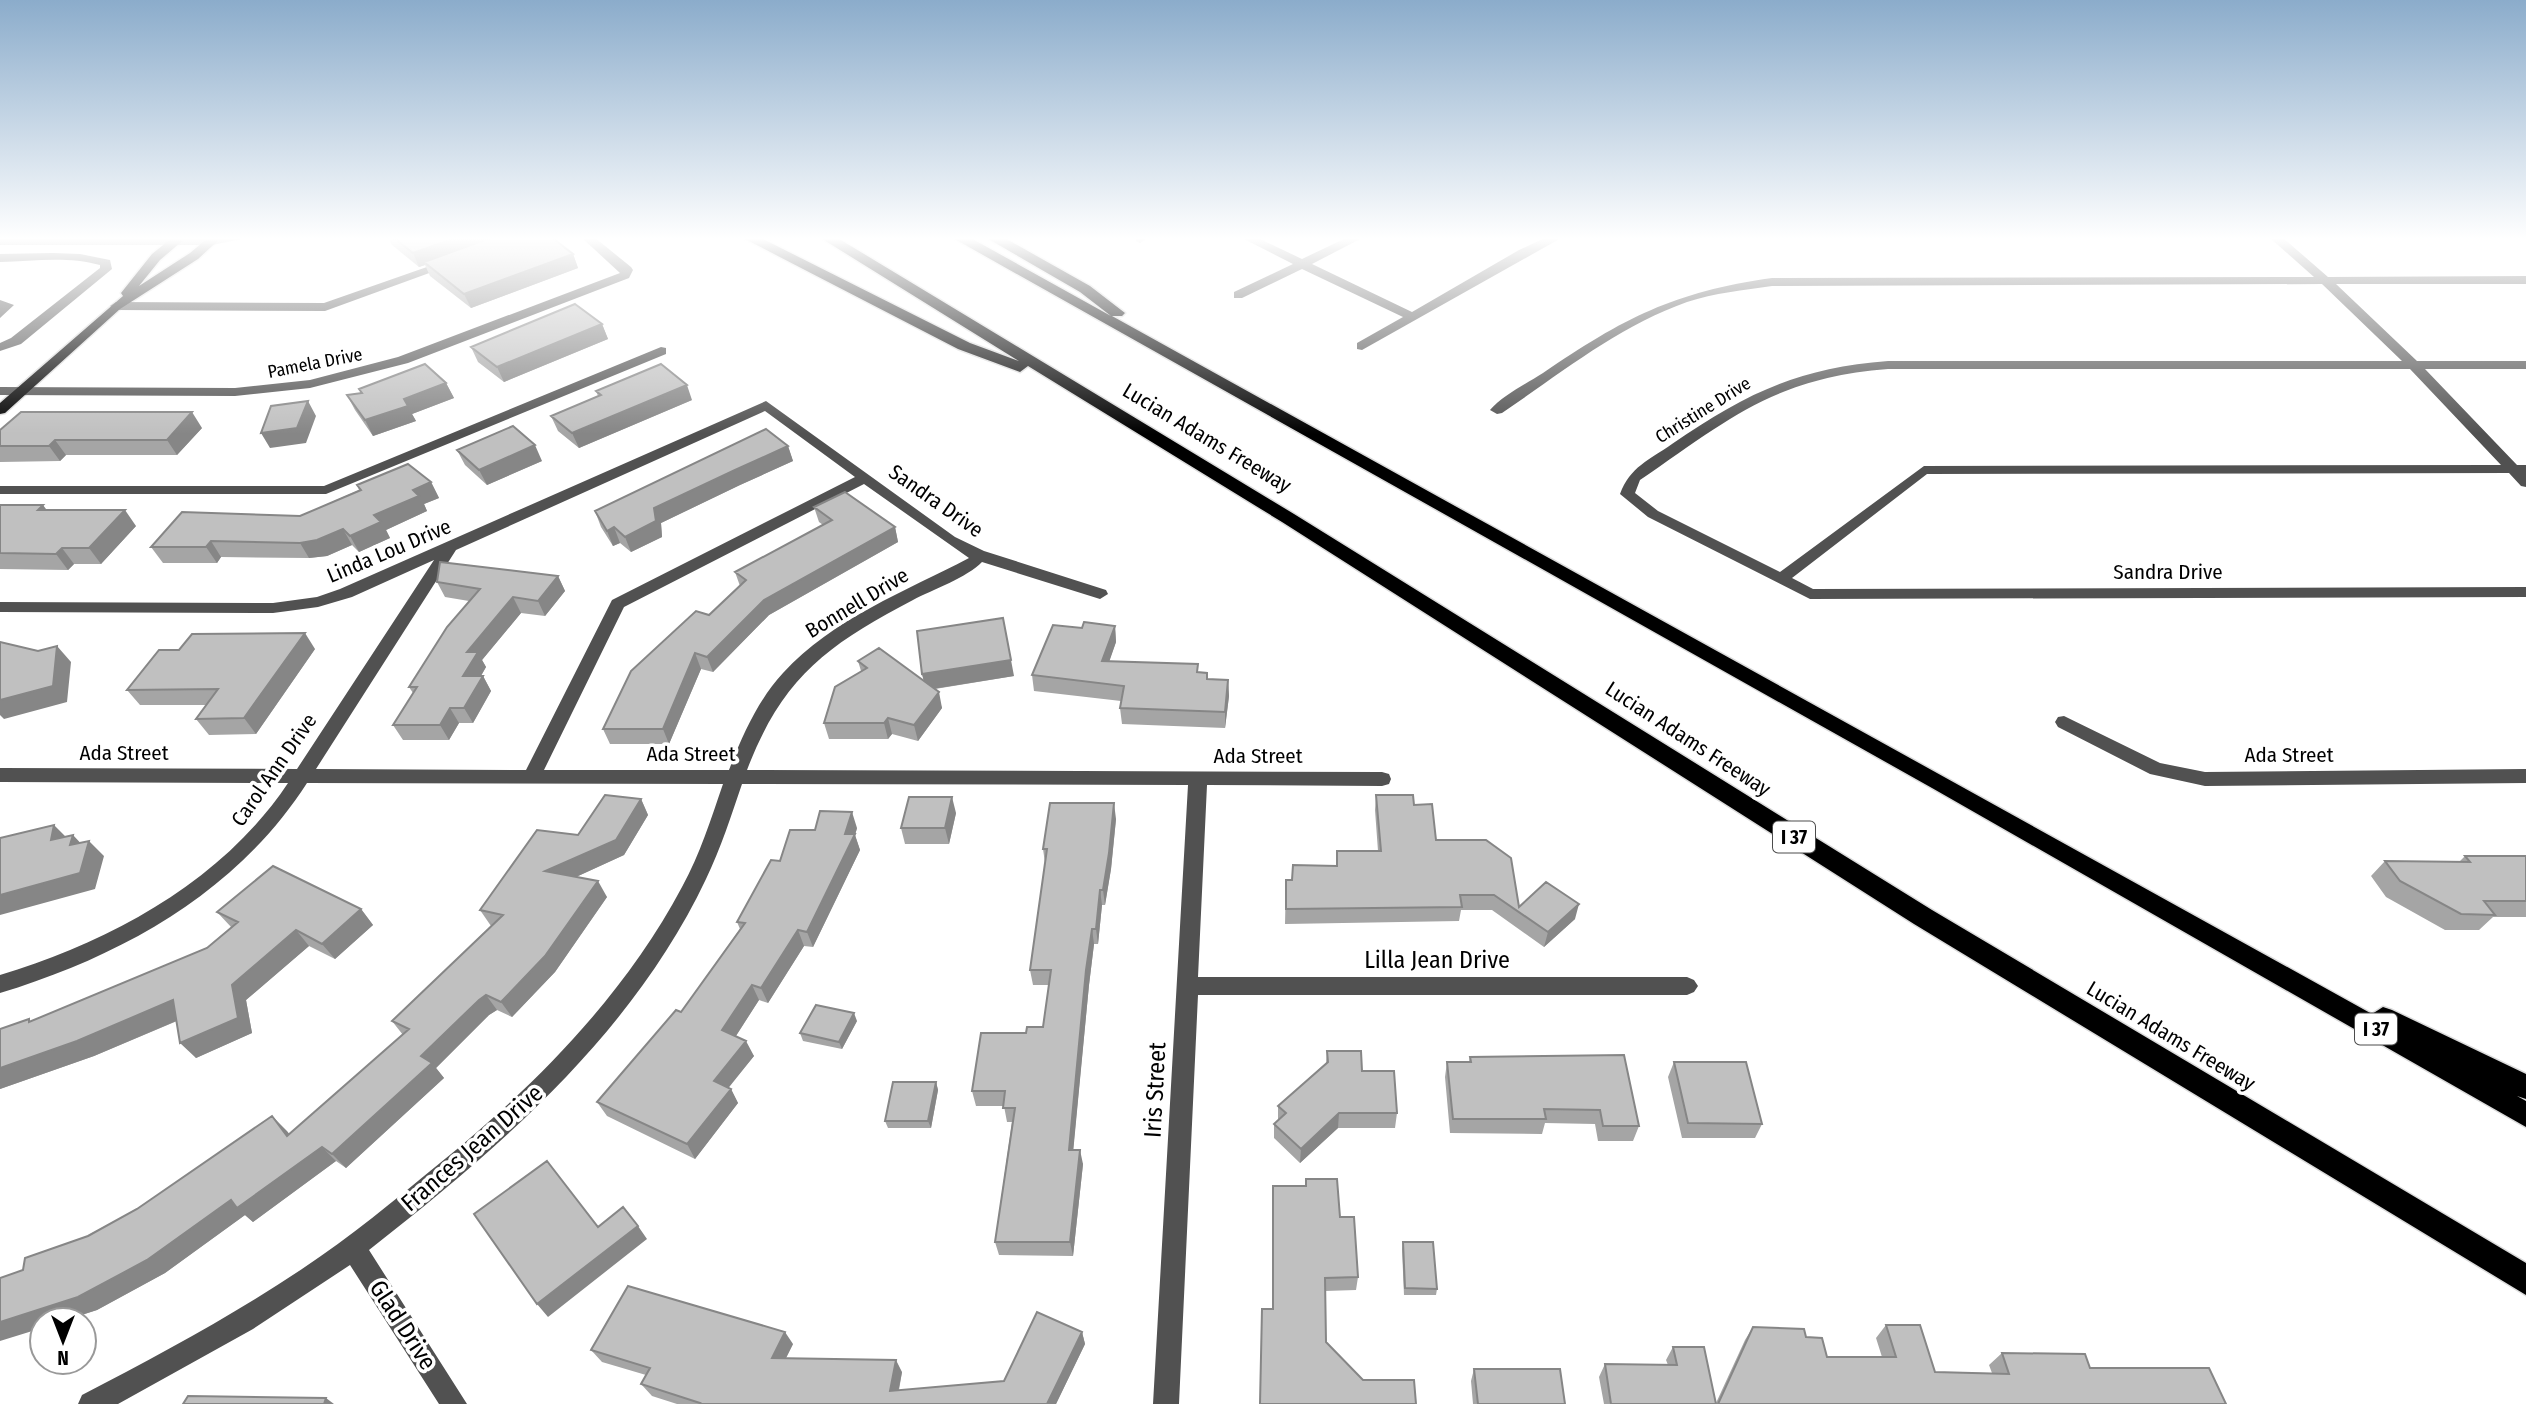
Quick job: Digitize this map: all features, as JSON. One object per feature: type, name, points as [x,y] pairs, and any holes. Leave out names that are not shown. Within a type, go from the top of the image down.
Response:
[{"type":"highway","points":[[878,303],[964,346],[1067,385]]},
{"type":"highway","name":"Lucian Adams Freeway","points":[[933,303],[1299,525],[1911,909],[2526,1280]]},
{"type":"highway","name":"I 37","points":[[1076,303],[2226,943],[2526,1115]]},
{"type":"highway","points":[[1103,303],[1186,364]]},
{"type":"highway","points":[[2226,943],[2526,1087]]},
{"type":"main road","points":[[116,306],[119,303]]},
{"type":"main road","points":[[0,410],[121,303]]},
{"type":"street","points":[[0,347],[16,341],[63,303]]},
{"type":"street","points":[[116,306],[325,307],[338,303]]},
{"type":"street","name":"Pamela Drive","points":[[22,391],[267,390],[359,374],[553,303]]},
{"type":"street","points":[[1382,303],[1411,316]]},
{"type":"street","points":[[1362,346],[1435,303]]},
{"type":"street","points":[[1497,410],[1639,319],[1675,303]]},
{"type":"street","points":[[2351,303],[2520,469],[2526,483]]},
{"type":"street","points":[[0,304],[8,305],[0,314]]},
{"type":"street","points":[[0,490],[326,490],[661,351]]},
{"type":"street","name":"Christine Drive","points":[[1810,594],[1653,514],[1627,494],[1633,478],[1749,400],[1781,387],[1846,369],[1888,365],[2526,365]]},
{"type":"street","points":[[0,391],[22,391]]},
{"type":"street","name":"Sandra Drive","points":[[766,405],[950,540],[978,555],[1100,594]]},
{"type":"street","name":"Linda Lou Drive","points":[[0,607],[274,608],[318,603],[447,550],[766,405]]},
{"type":"street","points":[[1781,579],[1924,470],[2520,469]]},
{"type":"street","points":[[531,777],[618,604],[866,477]]},
{"type":"street","name":"Carol Ann Drive","points":[[0,984],[97,949],[155,918],[197,890],[249,846],[281,808],[447,550]]},
{"type":"street","name":"Bonnell Drive","points":[[734,777],[764,710],[803,664],[837,638],[975,561],[978,555]]},
{"type":"street","name":"Sandra Drive","points":[[1810,594],[2526,592]]},
{"type":"street","name":"Ada Street","points":[[2064,722],[2156,769],[2205,779],[2526,776]]},
{"type":"street","name":"Ada Street","points":[[0,775],[1382,779]]},
{"type":"street","name":"Frances Jean Drive","points":[[90,1404],[185,1355],[273,1302],[352,1246],[496,1133],[558,1074],[614,1007],[661,940],[697,878],[734,777]]},
{"type":"street","name":"Iris Street","points":[[1166,1404],[1198,779]]},
{"type":"street","name":"Lilla Jean Drive","points":[[1187,986],[1687,986]]},
{"type":"street","name":"Glad Drive","points":[[352,1246],[454,1404]]},
{"type":"building","points":[[575,304],[602,324],[497,367],[471,347]]},
{"type":"building","points":[[425,364],[446,383],[404,399],[408,406],[365,420],[347,395],[362,393],[359,389]]},
{"type":"building","points":[[661,364],[687,385],[572,433],[551,416],[601,395],[596,391]]},
{"type":"building","points":[[308,401],[297,428],[261,433],[271,406]]},
{"type":"building","points":[[21,412],[192,412],[167,440],[55,440],[49,446],[0,446],[0,430]]},
{"type":"building","points":[[513,426],[535,445],[479,470],[457,450]]},
{"type":"building","points":[[766,429],[788,446],[654,508],[656,521],[625,537],[614,527],[607,531],[595,511]]},
{"type":"building","points":[[408,464],[431,482],[413,490],[419,496],[374,515],[381,522],[350,536],[343,529],[317,540],[300,543],[211,541],[206,547],[151,547],[182,512],[300,516],[361,490],[357,485]]},
{"type":"building","points":[[845,492],[895,527],[764,600],[707,657],[695,653],[663,729],[603,729],[631,671],[696,611],[709,615],[746,580],[735,572],[832,520],[814,507]]},
{"type":"building","points":[[0,505],[43,505],[38,510],[125,510],[89,548],[62,548],[56,554],[0,553]]},
{"type":"building","points":[[440,562],[558,576],[538,601],[513,597],[467,652],[478,652],[463,676],[483,676],[464,708],[450,708],[440,725],[393,725],[417,687],[409,687],[447,627],[480,589],[437,582]]},
{"type":"building","points":[[1003,618],[1011,660],[922,674],[917,631]]},
{"type":"building","points":[[1084,622],[1115,626],[1102,661],[1198,664],[1197,672],[1207,673],[1207,679],[1228,680],[1225,712],[1120,708],[1124,686],[1032,675],[1053,625],[1082,628]]},
{"type":"building","points":[[305,633],[244,718],[196,719],[218,689],[127,690],[159,650],[179,650],[192,634]]},
{"type":"building","points":[[0,642],[38,651],[57,646],[53,686],[0,700]]},
{"type":"building","points":[[879,648],[939,692],[914,725],[888,718],[884,723],[824,723],[835,687],[867,668],[858,661]]},
{"type":"building","points":[[605,795],[641,799],[616,840],[545,871],[598,881],[545,956],[501,1002],[486,995],[479,1000],[421,1056],[432,1063],[332,1154],[322,1147],[237,1208],[231,1200],[147,1260],[78,1297],[50,1306],[28,1306],[28,1313],[0,1322],[0,1278],[23,1270],[25,1258],[88,1236],[137,1209],[272,1116],[287,1136],[409,1029],[392,1021],[503,915],[480,910],[537,830],[578,835]]},
{"type":"building","points":[[1376,795],[1413,795],[1414,805],[1432,804],[1436,840],[1486,840],[1511,858],[1519,907],[1546,882],[1579,904],[1548,932],[1494,895],[1460,895],[1462,907],[1286,909],[1286,880],[1292,880],[1293,865],[1337,866],[1337,851],[1381,851]]},
{"type":"building","points":[[909,797],[952,797],[945,828],[901,828]]},
{"type":"building","points":[[1050,803],[1114,803],[1103,890],[1100,890],[1096,929],[1092,929],[1086,970],[1069,1150],[1080,1150],[1070,1242],[995,1242],[1015,1108],[1003,1108],[1005,1091],[972,1091],[981,1033],[1026,1033],[1027,1027],[1043,1027],[1051,970],[1030,970],[1047,849],[1043,849]]},
{"type":"building","points":[[820,811],[852,812],[845,834],[855,834],[807,932],[798,930],[761,988],[752,985],[722,1030],[746,1041],[714,1081],[731,1089],[687,1144],[597,1102],[676,1010],[681,1012],[745,923],[737,922],[771,860],[780,861],[790,830],[815,830]]},
{"type":"building","points":[[54,825],[51,840],[73,835],[70,845],[89,841],[80,873],[0,895],[0,838]]},
{"type":"building","points":[[2465,856],[2526,856],[2526,901],[2484,901],[2495,915],[2461,914],[2400,881],[2385,861],[2470,862]]},
{"type":"building","points":[[273,866],[361,909],[322,944],[296,930],[232,985],[238,1018],[180,1043],[173,1000],[77,1041],[0,1068],[0,1029],[29,1019],[29,1022],[207,948],[238,922],[217,912]]},
{"type":"building","points":[[816,1005],[854,1013],[839,1042],[800,1033]]},
{"type":"building","points":[[1327,1051],[1361,1051],[1362,1071],[1394,1071],[1397,1113],[1339,1113],[1301,1149],[1274,1124],[1286,1113],[1278,1106],[1328,1062]]},
{"type":"building","points":[[1624,1055],[1639,1126],[1603,1126],[1600,1110],[1544,1109],[1546,1119],[1453,1119],[1447,1062],[1471,1062],[1470,1057]]},
{"type":"building","points":[[1674,1062],[1746,1062],[1762,1124],[1688,1123]]},
{"type":"building","points":[[893,1082],[936,1082],[928,1121],[885,1121]]},
{"type":"building","points":[[547,1161],[598,1227],[623,1207],[638,1226],[537,1304],[474,1214]]},
{"type":"building","points":[[1306,1179],[1337,1179],[1340,1217],[1354,1217],[1358,1277],[1325,1278],[1326,1342],[1363,1380],[1414,1380],[1416,1404],[1260,1404],[1262,1309],[1273,1309],[1273,1186],[1306,1186]]},
{"type":"building","points":[[1403,1242],[1433,1242],[1437,1289],[1405,1288]]},
{"type":"building","points":[[628,1286],[785,1332],[772,1358],[896,1360],[890,1391],[1004,1381],[1037,1312],[1082,1332],[1047,1404],[699,1404],[641,1384],[650,1368],[591,1350]]},
{"type":"building","points":[[1886,1325],[1920,1325],[1935,1372],[2009,1374],[2002,1353],[2085,1354],[2090,1368],[2209,1368],[2226,1404],[1718,1404],[1753,1327],[1804,1329],[1806,1337],[1822,1338],[1827,1357],[1896,1357]]},
{"type":"building","points":[[1673,1347],[1704,1347],[1716,1404],[1611,1404],[1605,1364],[1677,1365]]},
{"type":"building","points":[[1474,1369],[1560,1369],[1565,1404],[1478,1404]]},
{"type":"building","points":[[188,1396],[326,1398],[324,1404],[183,1404]]}]
